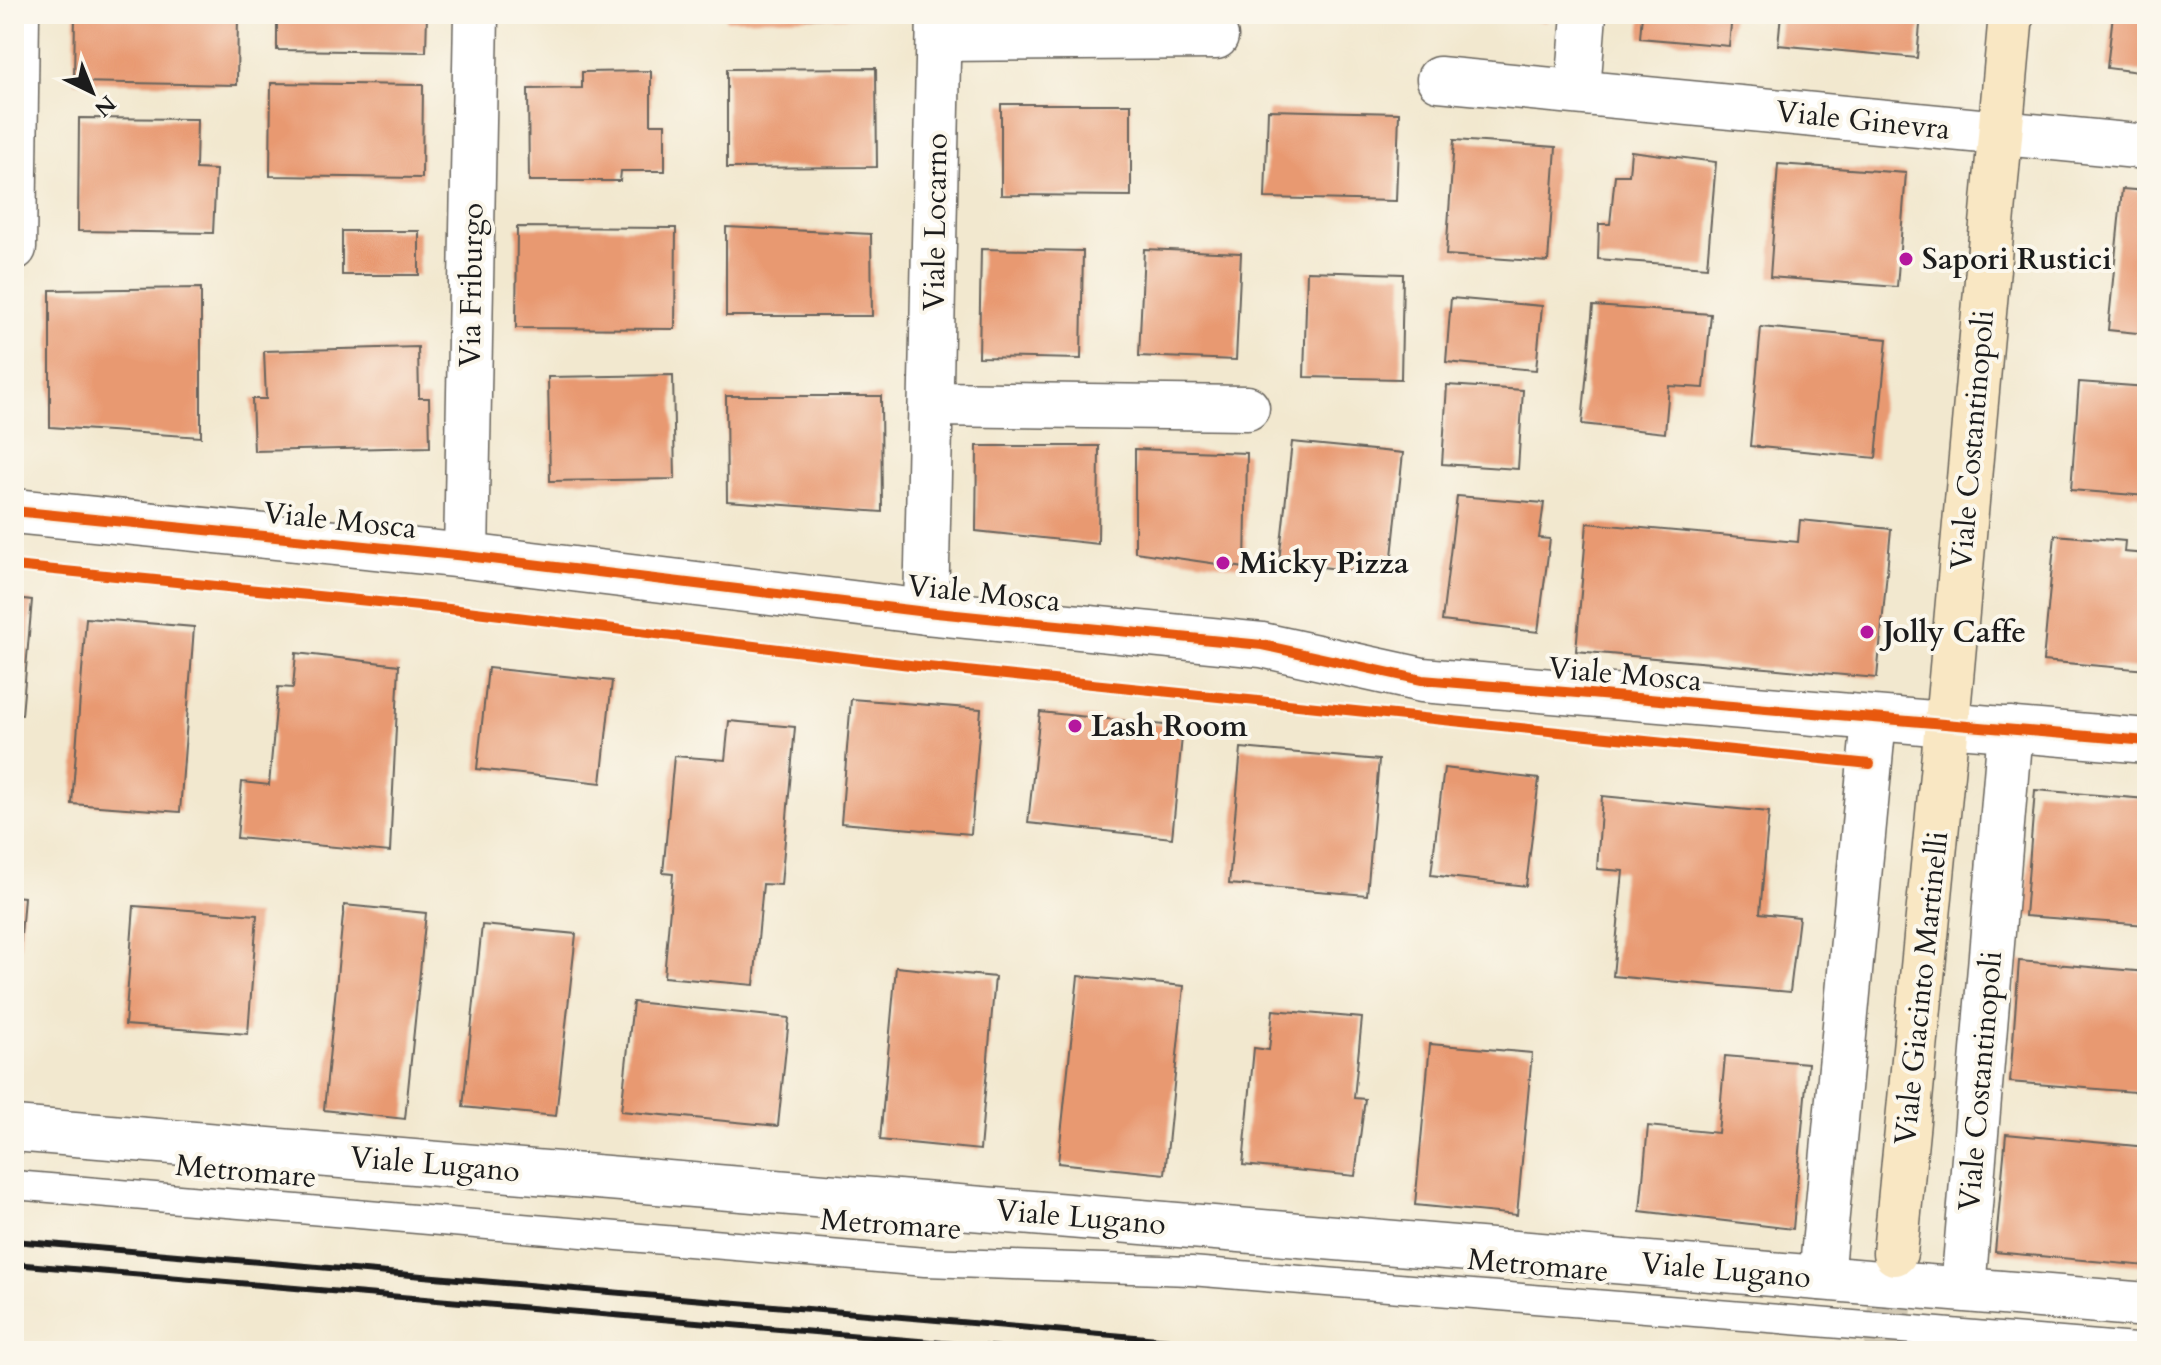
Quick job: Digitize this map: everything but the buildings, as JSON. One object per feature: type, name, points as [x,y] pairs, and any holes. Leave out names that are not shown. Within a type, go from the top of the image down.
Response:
[{"type":"street","points":[[14,248],[17,14]]},
{"type":"street","name":"Via Friburgo","points":[[466,556],[476,14]]},
{"type":"street","points":[[1578,91],[1584,14]]},
{"type":"street","name":"Viale Costantinopoli","points":[[1947,723],[2011,14]]},
{"type":"street","name":"Viale Locarno","points":[[926,612],[939,26],[1216,37]]},
{"type":"street","name":"Viale Ginevra","points":[[1439,79],[2147,147]]},
{"type":"street","points":[[932,404],[1247,408]]},
{"type":"street","name":"Viale Mosca","points":[[14,511],[466,556],[926,612],[1262,645],[1422,680],[2147,741]]},
{"type":"street","points":[[1821,1278],[1874,719]]},
{"type":"street","name":"Viale Giacinto Martinelli","points":[[1895,1253],[1947,723]]},
{"type":"street","name":"Viale Costantinopoli","points":[[1963,1289],[2010,729]]},
{"type":"street","name":"Viale Lugano","points":[[14,1129],[2147,1305]]},
{"type":"lane","name":"Metromare","points":[[14,1185],[925,1262],[1191,1271],[2147,1349]]},
{"type":"tunnel","points":[[1886,1351],[1895,1253]]},
{"type":"railway","points":[[14,1241],[1298,1351]]},
{"type":"railway","points":[[14,1264],[1037,1351]]},
{"type":"cycle path","points":[[14,511],[466,556],[926,612],[1262,645],[1422,680],[2147,741]]},
{"type":"cycle path","points":[[14,566],[459,610],[918,666],[1870,764]]},
{"type":"place","name":"Sapori Rustici","points":[[1906,259]]},
{"type":"place","name":"Micky Pizza","points":[[1223,563]]},
{"type":"place","name":"Jolly Caffe","points":[[1867,632]]},
{"type":"place","name":"Lash Room","points":[[1075,726]]}]
